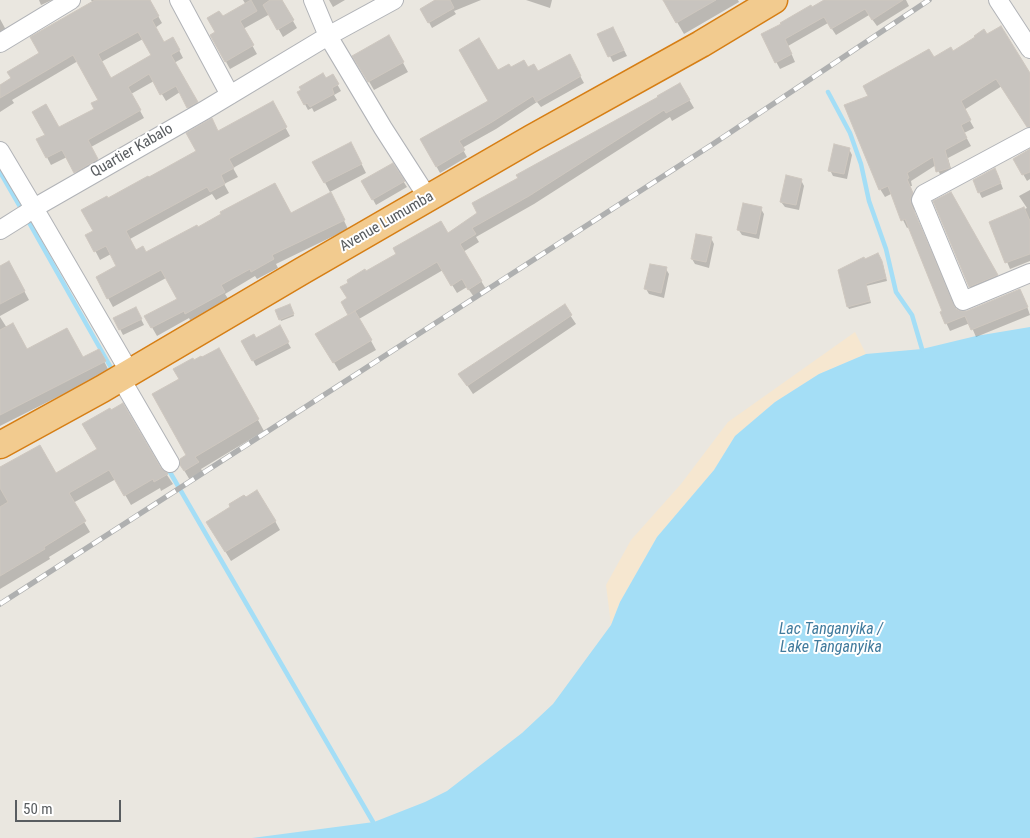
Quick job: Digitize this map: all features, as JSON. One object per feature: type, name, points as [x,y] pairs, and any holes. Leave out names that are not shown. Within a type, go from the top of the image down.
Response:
[{"type":"highway","name":"Avenue Lumumba","points":[[0,445],[540,133],[701,44],[774,0]]},
{"type":"street","points":[[0,43],[72,0]]},
{"type":"street","points":[[179,0],[230,95]]},
{"type":"street","points":[[313,0],[328,36],[383,128],[428,198]]},
{"type":"street","name":"Quartier Kabalo","points":[[0,230],[34,208],[328,36],[394,0]]},
{"type":"street","points":[[998,0],[1030,49]]},
{"type":"street","points":[[1030,137],[924,194],[921,200],[964,300],[1030,273]]},
{"type":"street","points":[[0,151],[34,208],[170,463]]},
{"type":"sand","points":[[855,332],[866,354],[819,374],[775,402],[735,436],[714,470],[657,537],[620,602],[611,625],[606,585],[631,540],[681,484],[728,422]]},
{"type":"water","name":"Lac Tanganyika / Lake Tanganyika","points":[[1030,327],[1030,838],[252,838],[374,822],[425,802],[447,791],[522,733],[553,704],[611,625],[620,602],[657,537],[714,470],[735,436],[775,402],[819,374],[866,354],[922,349],[976,336]]},
{"type":"building","points":[[95,0],[150,0],[159,16],[152,20],[164,42],[173,37],[180,50],[171,55],[198,102],[187,108],[176,86],[160,95],[149,74],[128,87],[141,110],[88,140],[98,159],[74,173],[62,150],[46,158],[36,139],[45,135],[32,112],[46,104],[59,127],[94,109],[91,103],[98,100],[73,55],[0,98],[0,85],[11,78],[7,72],[39,53],[30,37]],"holes":[[[138,32],[151,55],[111,78],[98,54]]]},
{"type":"building","points":[[251,0],[257,11],[240,21],[254,45],[225,62],[210,35],[215,32],[207,18],[219,11],[223,16]]},
{"type":"building","points":[[270,0],[282,0],[294,20],[277,30],[263,5]]},
{"type":"building","points":[[435,0],[450,0],[454,8],[428,23],[420,9]]},
{"type":"building","points":[[663,0],[716,0],[676,23]]},
{"type":"building","points":[[824,0],[903,0],[872,20],[865,9],[831,29],[824,17],[785,39],[792,54],[775,63],[761,34],[811,5],[812,7]]},
{"type":"building","points":[[1001,26],[1030,73],[1030,126],[1027,127],[996,79],[961,101],[971,120],[961,125],[967,138],[945,150],[950,168],[936,172],[933,157],[907,173],[909,178],[907,179],[913,193],[910,199],[911,204],[956,309],[967,311],[1020,289],[1028,307],[971,330],[965,316],[945,324],[940,312],[942,311],[905,219],[901,221],[888,186],[879,190],[844,105],[868,96],[863,86],[929,49],[934,57],[951,47],[953,51],[984,29],[987,34]]},
{"type":"building","points":[[613,27],[624,50],[608,57],[597,34]]},
{"type":"building","points":[[389,35],[404,62],[368,82],[352,56]]},
{"type":"building","points":[[479,38],[498,70],[509,64],[511,67],[524,60],[528,67],[534,64],[538,71],[570,54],[581,76],[536,102],[533,96],[459,141],[465,150],[436,167],[420,139],[488,101],[459,50]]},
{"type":"building","points":[[323,73],[326,78],[333,74],[339,84],[332,88],[334,94],[310,107],[307,103],[304,105],[297,92],[301,90],[299,87]]},
{"type":"building","points":[[680,83],[690,100],[666,113],[664,110],[529,196],[472,228],[476,234],[460,244],[482,281],[468,290],[462,279],[451,286],[437,262],[348,315],[341,302],[347,298],[340,287],[348,283],[347,280],[396,254],[393,248],[441,221],[448,233],[477,213],[472,203],[518,178],[516,175]]},
{"type":"building","points":[[273,101],[287,127],[229,159],[234,168],[221,175],[225,184],[210,192],[207,187],[126,231],[136,250],[143,246],[146,252],[197,225],[198,227],[221,214],[220,212],[275,183],[291,213],[331,192],[345,220],[272,255],[274,259],[251,272],[250,269],[221,285],[225,292],[185,314],[184,311],[151,328],[144,316],[177,299],[161,270],[107,299],[96,277],[116,266],[106,246],[94,252],[85,235],[93,231],[81,210],[149,177],[196,151],[186,133],[212,118],[218,131]]},
{"type":"building","points":[[351,142],[362,164],[324,183],[312,162]]},
{"type":"building","points":[[834,144],[850,148],[844,174],[828,171]]},
{"type":"building","points":[[1030,149],[1030,172],[1022,175],[1013,159]]},
{"type":"building","points":[[393,163],[405,181],[372,200],[361,181]]},
{"type":"building","points":[[995,168],[1001,183],[978,193],[973,180]]},
{"type":"building","points":[[786,175],[802,179],[796,205],[780,202]]},
{"type":"building","points":[[951,192],[998,275],[969,287],[933,201]]},
{"type":"building","points":[[743,203],[762,207],[756,234],[737,230]]},
{"type":"building","points":[[1024,207],[1030,221],[1030,254],[1005,263],[989,222]]},
{"type":"building","points":[[696,234],[712,237],[706,262],[691,259]]},
{"type":"building","points":[[878,253],[886,278],[866,284],[870,301],[847,307],[838,270],[864,257],[865,259]]},
{"type":"building","points":[[9,261],[25,291],[0,304],[0,266]]},
{"type":"building","points":[[650,264],[667,267],[661,293],[644,289]]},
{"type":"building","points":[[290,304],[294,314],[279,320],[275,310]]},
{"type":"building","points":[[565,304],[572,315],[467,386],[458,374]]},
{"type":"building","points":[[136,307],[142,319],[119,330],[113,318]]},
{"type":"building","points":[[355,311],[372,340],[333,363],[315,334]]},
{"type":"building","points":[[13,323],[27,349],[67,328],[83,357],[99,349],[106,361],[0,415],[0,330]]},
{"type":"building","points":[[280,325],[289,342],[252,361],[241,341],[254,334],[256,338]]},
{"type":"building","points":[[219,348],[259,419],[195,457],[199,462],[184,471],[180,465],[180,459],[186,455],[152,394],[179,379],[173,369],[193,358],[194,360],[202,357]]},
{"type":"building","points":[[123,403],[161,468],[168,474],[154,482],[153,479],[124,496],[109,470],[69,493],[86,521],[0,576],[0,507],[8,502],[0,488],[0,467],[40,445],[56,473],[97,449],[82,424]]},
{"type":"building","points":[[257,490],[276,521],[225,552],[206,522],[230,507],[229,504]]},
{"type":"waterway","points":[[828,92],[850,133],[861,164],[869,201],[886,249],[896,292],[912,315],[922,349]]},
{"type":"waterway","points":[[0,172],[23,212]]},
{"type":"waterway","points":[[27,219],[114,373]]},
{"type":"waterway","points":[[167,467],[373,822]]},
{"type":"railway","points":[[0,604],[713,144],[929,0]]}]
